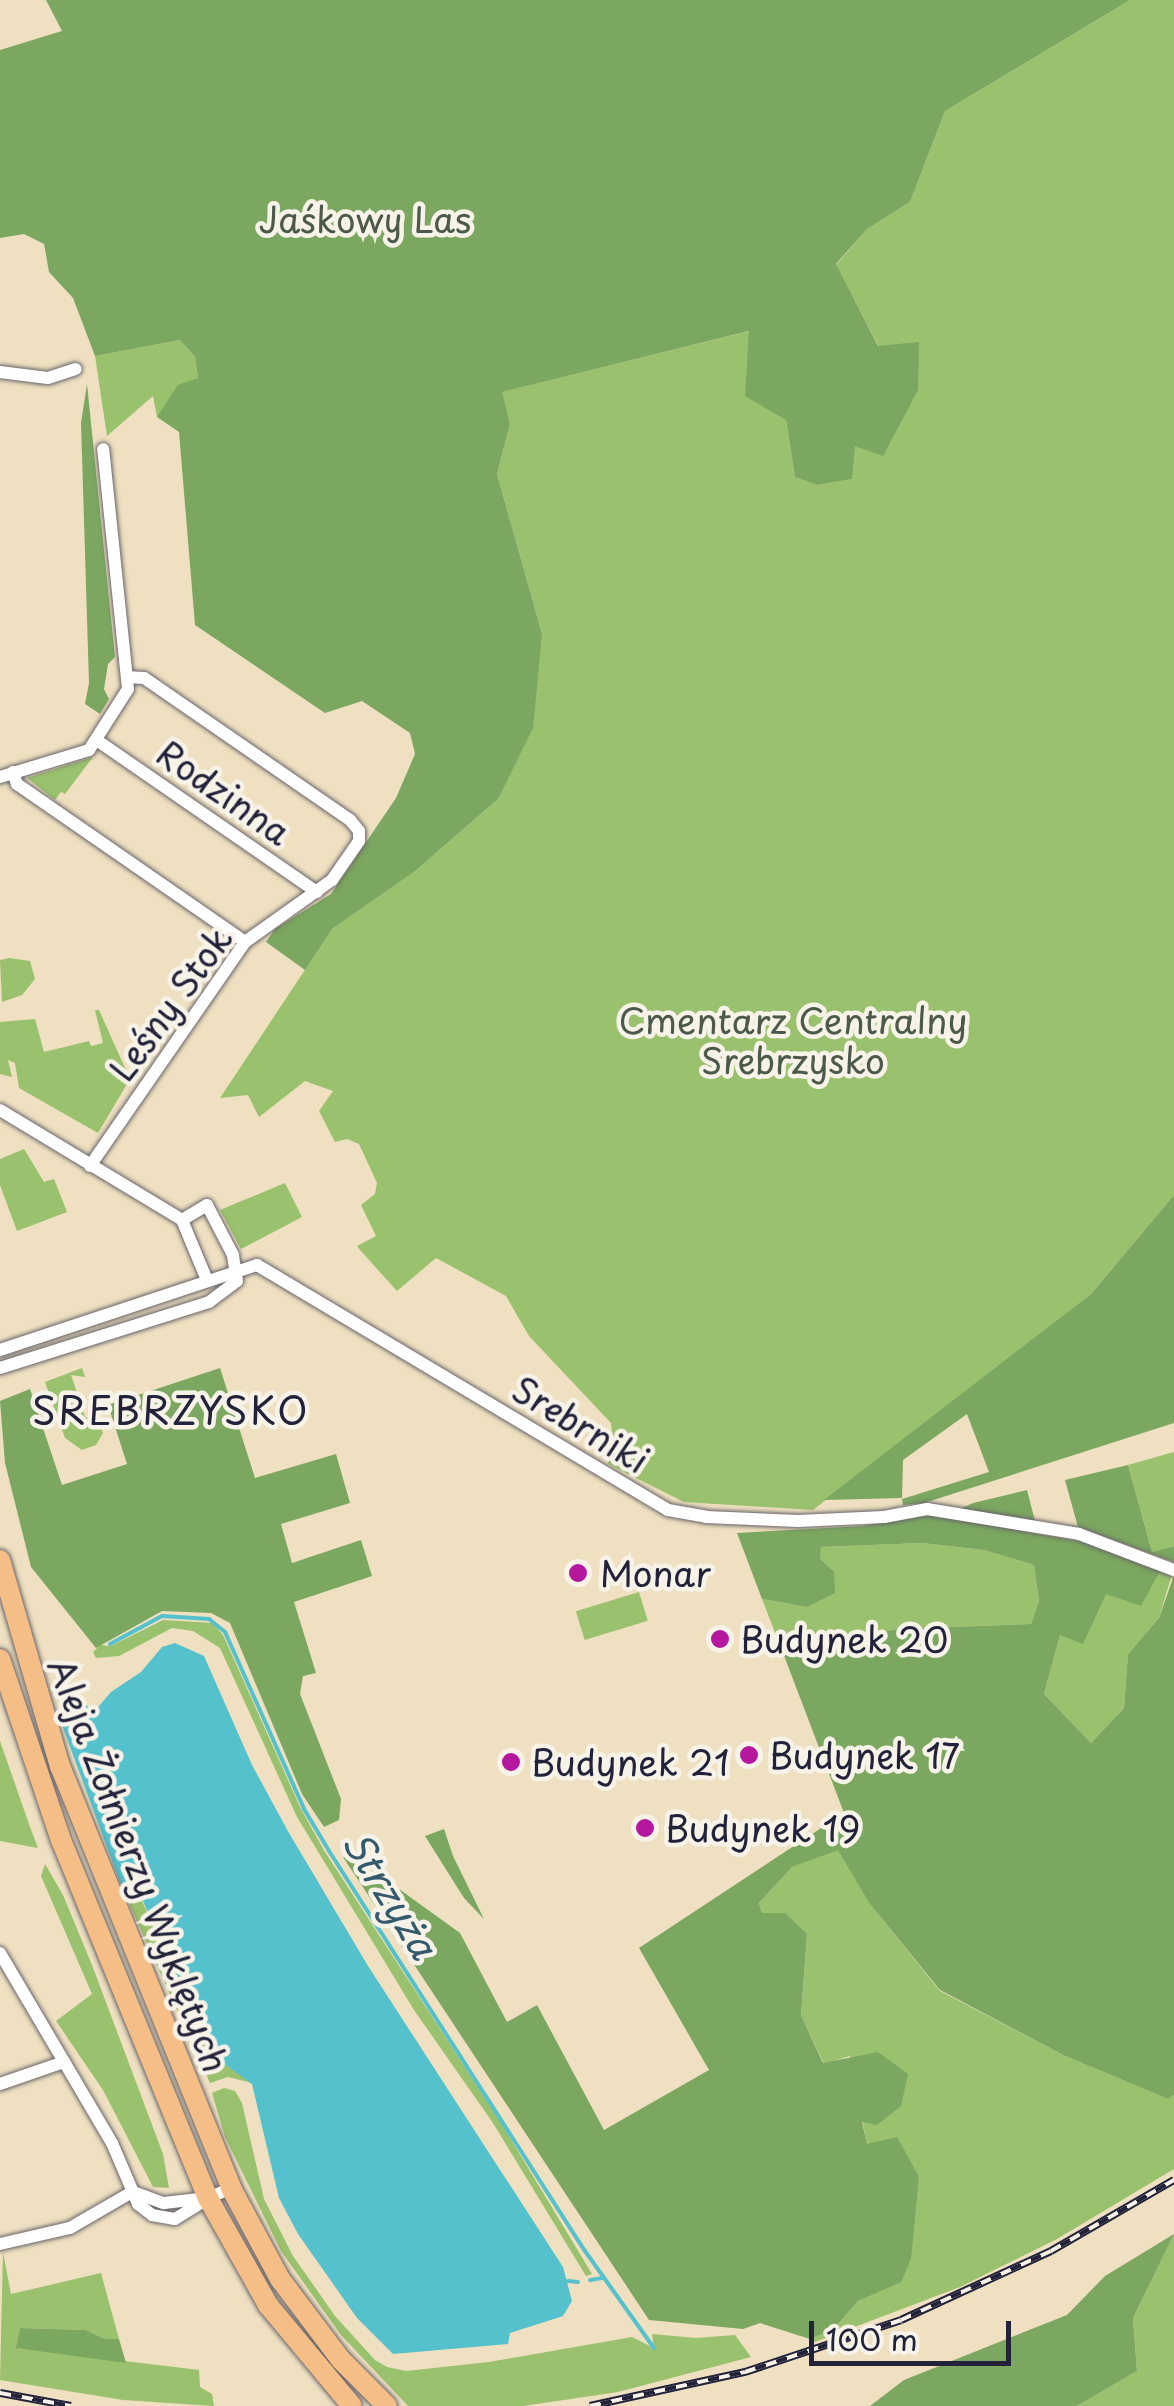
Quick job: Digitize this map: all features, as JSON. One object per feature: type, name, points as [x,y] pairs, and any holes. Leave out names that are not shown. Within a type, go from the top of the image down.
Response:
[{"type":"main road","name":"Aleja Żołnierzy Wyklętych","points":[[0,1560],[60,1766],[231,2188],[289,2291],[341,2360],[387,2406]]},
{"type":"main road","name":"Aleja Żołnierzy Wyklętych","points":[[0,1658],[60,1840],[208,2198],[268,2304],[296,2344],[352,2406]]},
{"type":"street","points":[[0,372],[48,378],[76,369]]},
{"type":"street","points":[[7,774],[70,758],[98,741],[124,700],[128,677],[103,449]]},
{"type":"street","name":"Leśny Stok","points":[[90,1166],[244,942],[332,880],[359,840],[360,831],[350,820],[144,678],[128,677]]},
{"type":"street","name":"Rodzinna","points":[[98,741],[317,892]]},
{"type":"street","points":[[7,774],[244,942]]},
{"type":"street","points":[[0,1110],[182,1220],[207,1280]]},
{"type":"street","points":[[0,1368],[209,1302],[237,1281],[237,1268],[207,1206],[182,1220]]},
{"type":"street","name":"Srebrniki","points":[[237,1268],[257,1266],[277,1276],[668,1510],[706,1517],[798,1521],[884,1517],[927,1508],[1080,1534],[1174,1570]]},
{"type":"street","points":[[0,1350],[237,1268]]},
{"type":"street","points":[[75,1326],[80,1342]]},
{"type":"street","points":[[0,1953],[112,2143],[132,2192],[164,2204],[208,2198],[231,2188]]},
{"type":"street","points":[[0,2084],[64,2062]]},
{"type":"street","points":[[0,2244],[70,2228],[132,2192]]},
{"type":"green space","name":"Jaśkowy Las","points":[[46,0],[1130,0],[945,111],[910,202],[867,229],[836,264],[878,346],[919,342],[918,390],[883,456],[855,446],[852,479],[817,485],[795,477],[786,420],[745,396],[749,331],[502,392],[510,424],[497,474],[542,634],[533,728],[498,799],[414,872],[332,929],[305,970],[266,942],[275,929],[331,894],[396,798],[415,754],[410,733],[362,701],[325,713],[195,625],[179,432],[157,417],[178,385],[198,378],[195,357],[180,340],[95,356],[73,298],[49,272],[44,244],[24,234],[0,238],[0,50],[62,31]]},
{"type":"green space","name":"Cmentarz Centralny Srebrzysko","points":[[1130,0],[1174,0],[1174,1195],[1091,1294],[813,1510],[684,1502],[608,1464],[612,1446],[619,1443],[613,1441],[611,1423],[529,1336],[506,1296],[436,1258],[397,1291],[360,1250],[357,1246],[376,1236],[361,1205],[375,1194],[377,1183],[359,1144],[347,1139],[335,1142],[319,1111],[333,1091],[305,1081],[259,1117],[248,1095],[220,1098],[332,929],[414,872],[498,799],[542,634],[497,474],[510,424],[501,392],[750,331],[786,420],[795,477],[817,485],[851,479],[854,445],[919,343],[879,347],[836,265],[867,229],[910,202],[945,111]]},
{"type":"green space","points":[[180,340],[195,357],[198,378],[157,417],[153,396],[107,436],[95,356]]},
{"type":"green space","points":[[87,384],[115,657],[108,664],[104,689],[109,699],[100,714],[85,704],[89,683],[81,423]]},
{"type":"green space","points":[[93,757],[65,794],[61,792],[55,800],[27,778]]},
{"type":"green space","points":[[0,960],[30,961],[35,979],[22,995],[2,1002]]},
{"type":"green space","points":[[95,1010],[99,1010],[130,1079],[98,1133],[19,1088],[15,1063],[8,1060],[12,1077],[0,1074],[0,1022],[35,1019],[44,1052],[89,1041],[91,1046],[103,1043]]},
{"type":"green space","points":[[24,1149],[44,1182],[54,1179],[67,1212],[17,1231],[0,1185],[0,1159]]},
{"type":"green space","points":[[285,1183],[302,1217],[241,1249],[220,1210]]},
{"type":"green space","points":[[1174,1195],[1174,1423],[924,1503],[903,1505],[902,1499],[989,1472],[967,1414],[903,1460],[902,1498],[824,1500],[1091,1294]]},
{"type":"green space","points":[[82,1368],[85,1377],[71,1375],[85,1417],[99,1421],[103,1433],[96,1445],[82,1450],[65,1438],[45,1382]]},
{"type":"green space","points":[[220,1368],[255,1478],[336,1454],[350,1503],[281,1524],[292,1563],[361,1540],[372,1576],[294,1602],[316,1673],[303,1676],[300,1694],[341,1799],[339,1820],[324,1827],[302,1794],[230,1623],[211,1613],[162,1611],[96,1648],[31,1567],[5,1463],[0,1401],[30,1389],[62,1485],[127,1464],[108,1405]]},
{"type":"green space","points":[[1174,1452],[1174,1546],[1152,1552],[1128,1465]]},
{"type":"green space","points":[[1128,1465],[1152,1552],[1174,1546],[1174,1562],[1078,1527],[1065,1480]]},
{"type":"green space","points":[[1027,1490],[1035,1521],[958,1510],[973,1503]]},
{"type":"green space","points":[[926,1514],[1089,1543],[1161,1569],[1141,1606],[1106,1594],[1083,1644],[1060,1635],[1044,1694],[1091,1743],[1124,1708],[1128,1654],[1159,1618],[1174,1575],[1174,2095],[1168,2099],[1063,2055],[940,1990],[869,1903],[838,1850],[792,1867],[759,1903],[762,1913],[785,1913],[807,1934],[801,2015],[823,2063],[878,2052],[908,2074],[901,2106],[877,2125],[862,2122],[867,2144],[897,2137],[919,2177],[911,2259],[901,2282],[858,2301],[833,2330],[810,2339],[760,2323],[743,2329],[649,2320],[343,1857],[356,1855],[369,1873],[399,1889],[460,1933],[507,2022],[537,2005],[604,2130],[709,2070],[639,1948],[844,1813],[783,1653],[897,1629],[1031,1624],[1039,1601],[1034,1565],[984,1550],[922,1543],[821,1547],[820,1559],[834,1572],[835,1593],[807,1607],[762,1599],[737,1533],[863,1526]]},
{"type":"green space","points":[[922,1543],[984,1550],[1034,1565],[1039,1601],[1031,1624],[897,1629],[783,1653],[762,1599],[807,1607],[821,1547]]},
{"type":"green space","points":[[1161,1569],[1172,1574],[1159,1618],[1128,1654],[1124,1708],[1091,1743],[1044,1694],[1060,1635],[1106,1594]]},
{"type":"green space","points":[[639,1592],[648,1621],[585,1640],[576,1611]]},
{"type":"green space","points":[[163,1620],[213,1623],[223,1635],[301,1809],[325,1852],[498,2118],[592,2274],[586,2276],[493,2123],[414,2010],[297,1817],[220,1648],[193,1631],[172,1628],[119,1656],[96,1658],[93,1652],[100,1645],[111,1646]]},
{"type":"green space","points":[[0,1741],[30,1827],[38,1848],[0,1841]]},
{"type":"green space","points":[[444,1829],[484,1919],[464,1898],[425,1836]]},
{"type":"green space","points":[[838,1849],[869,1903],[940,1991],[1063,2055],[1168,2099],[1174,2095],[1174,2169],[1057,2239],[960,2287],[815,2342],[810,2339],[833,2330],[858,2301],[874,2293],[912,2221],[919,2177],[867,2145],[850,2056],[824,2064],[801,2015],[807,1934],[762,1913],[759,1903],[792,1867]]},
{"type":"green space","points":[[45,1864],[63,1895],[92,1965],[163,2154],[169,2188],[153,2187],[103,2090],[56,2021],[92,1994],[41,1876]]},
{"type":"green space","points":[[122,1888],[141,1899],[213,2056],[252,2083],[228,2077],[210,2083]]},
{"type":"green space","points":[[224,2088],[235,2091],[242,2103],[264,2199],[293,2256],[335,2316],[375,2360],[387,2367],[406,2371],[489,2362],[632,2337],[654,2348],[652,2334],[696,2338],[735,2335],[751,2357],[618,2392],[523,2406],[408,2406],[341,2335],[281,2251],[225,2137],[212,2093]]},
{"type":"green space","points":[[1174,2234],[1174,2406],[1077,2406],[1137,2371],[1133,2318]]},
{"type":"green space","points":[[1174,2234],[1133,2318],[1137,2371],[1077,2406],[870,2406],[904,2380],[1067,2315],[1105,2276]]},
{"type":"green space","points":[[3,2252],[11,2294],[101,2273],[119,2339],[105,2339],[86,2330],[20,2328],[17,2348],[199,2370],[200,2387],[212,2394],[214,2406],[123,2400],[0,2380]]},
{"type":"green space","points":[[20,2328],[86,2330],[105,2339],[119,2339],[126,2363],[16,2348]]},
{"type":"water","points":[[175,1643],[204,1656],[252,1765],[289,1833],[368,1966],[563,2267],[572,2301],[563,2316],[510,2333],[508,2344],[393,2354],[357,2318],[298,2234],[279,2198],[252,2084],[213,2056],[142,1899],[122,1888],[59,1717],[83,1701],[93,1713],[111,1692],[141,1672],[162,1647]]},
{"type":"waterway","name":"Strzyża","points":[[110,1644],[162,1616],[209,1619],[225,1632],[304,1809],[329,1851],[585,2251],[654,2348]]},
{"type":"waterway","name":"Strzyża","points":[[590,2280],[602,2278]]},
{"type":"waterway","name":"Strzyża","points":[[568,2281],[578,2282]]},
{"type":"railway","points":[[590,2406],[745,2372],[901,2320],[1051,2251],[1174,2180]]},
{"type":"railway","points":[[0,2393],[71,2406]]},
{"type":"place","name":"Monar","points":[[578,1573]]},
{"type":"place","name":"Budynek 20","points":[[720,1639]]},
{"type":"place","name":"Budynek 17","points":[[749,1755]]},
{"type":"place","name":"Budynek 21","points":[[511,1762]]},
{"type":"place","name":"Budynek 19","points":[[645,1828]]},
{"type":"district","name":"SREBRZYSKO","points":[[171,1410]]}]
